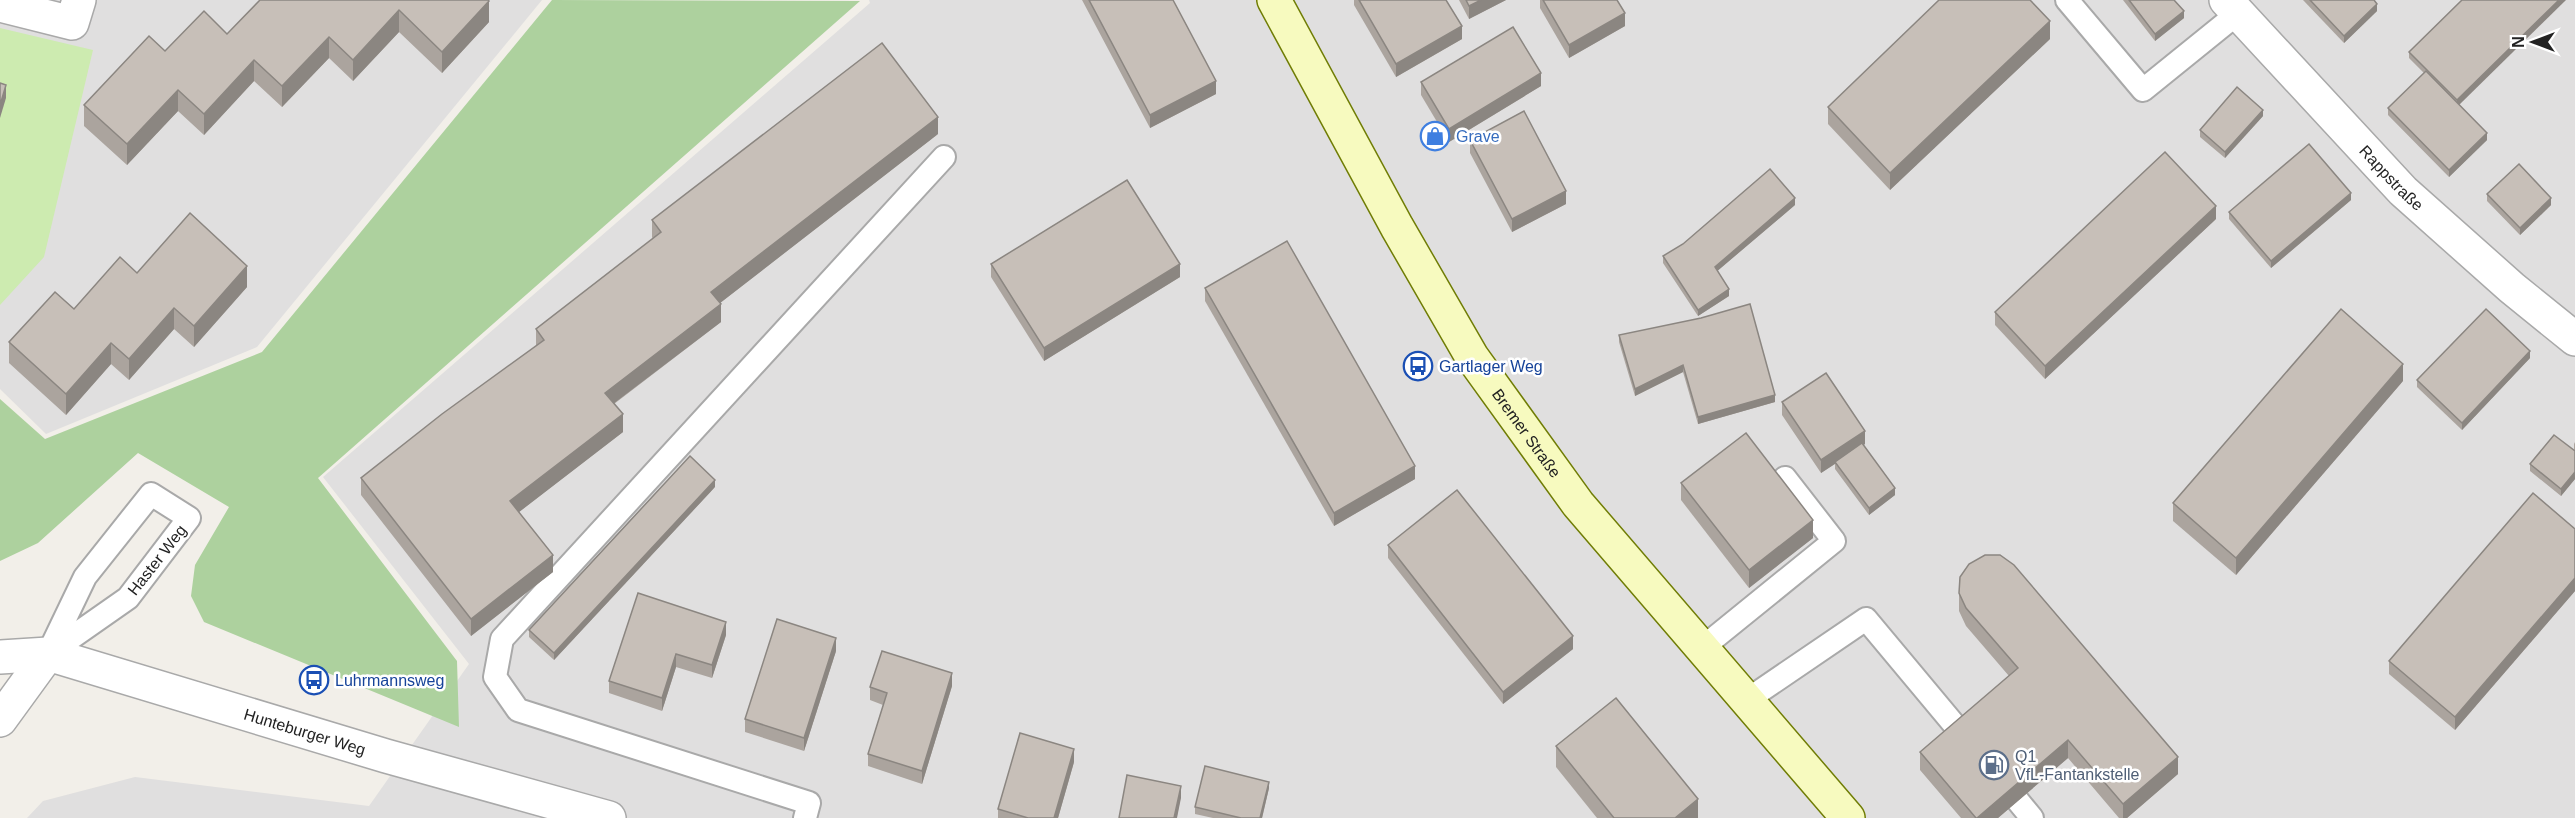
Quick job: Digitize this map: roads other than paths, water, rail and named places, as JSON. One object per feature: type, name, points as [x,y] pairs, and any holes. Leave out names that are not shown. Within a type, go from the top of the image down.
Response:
[{"type":"main road","name":"Bremer Straße","points":[[1275,0],[1397,227],[1472,357],[1578,504],[1848,818]]},
{"type":"street","points":[[0,5],[72,23],[80,0]]},
{"type":"street","name":"Rappstraße","points":[[2232,7],[2403,191],[2512,288],[2575,339]]},
{"type":"street","name":"Hunteburger Weg","points":[[0,657],[48,654],[386,756],[609,818]]},
{"type":"street","name":"Haster Weg","points":[[0,720],[48,654]]},
{"type":"lane","points":[[2067,0],[2143,90],[2232,7]]},
{"type":"lane","points":[[806,818],[809,804],[518,710],[495,676],[502,639],[944,157]]},
{"type":"lane","points":[[1702,648],[1834,541],[1785,478]]},
{"type":"lane","name":"Haster Weg","points":[[151,494],[189,518],[128,598],[48,654],[85,577],[151,494]]},
{"type":"lane","points":[[1747,700],[1866,619],[1962,734]]},
{"type":"place","name":"Grave","points":[[1435,136]]},
{"type":"place","name":"Gartlager Weg","points":[[1418,366]]},
{"type":"place","name":"Luhrmannsweg","points":[[314,680]]},
{"type":"place","name":"Q1 VfL-Fantankstelle","points":[[1994,765]]}]
